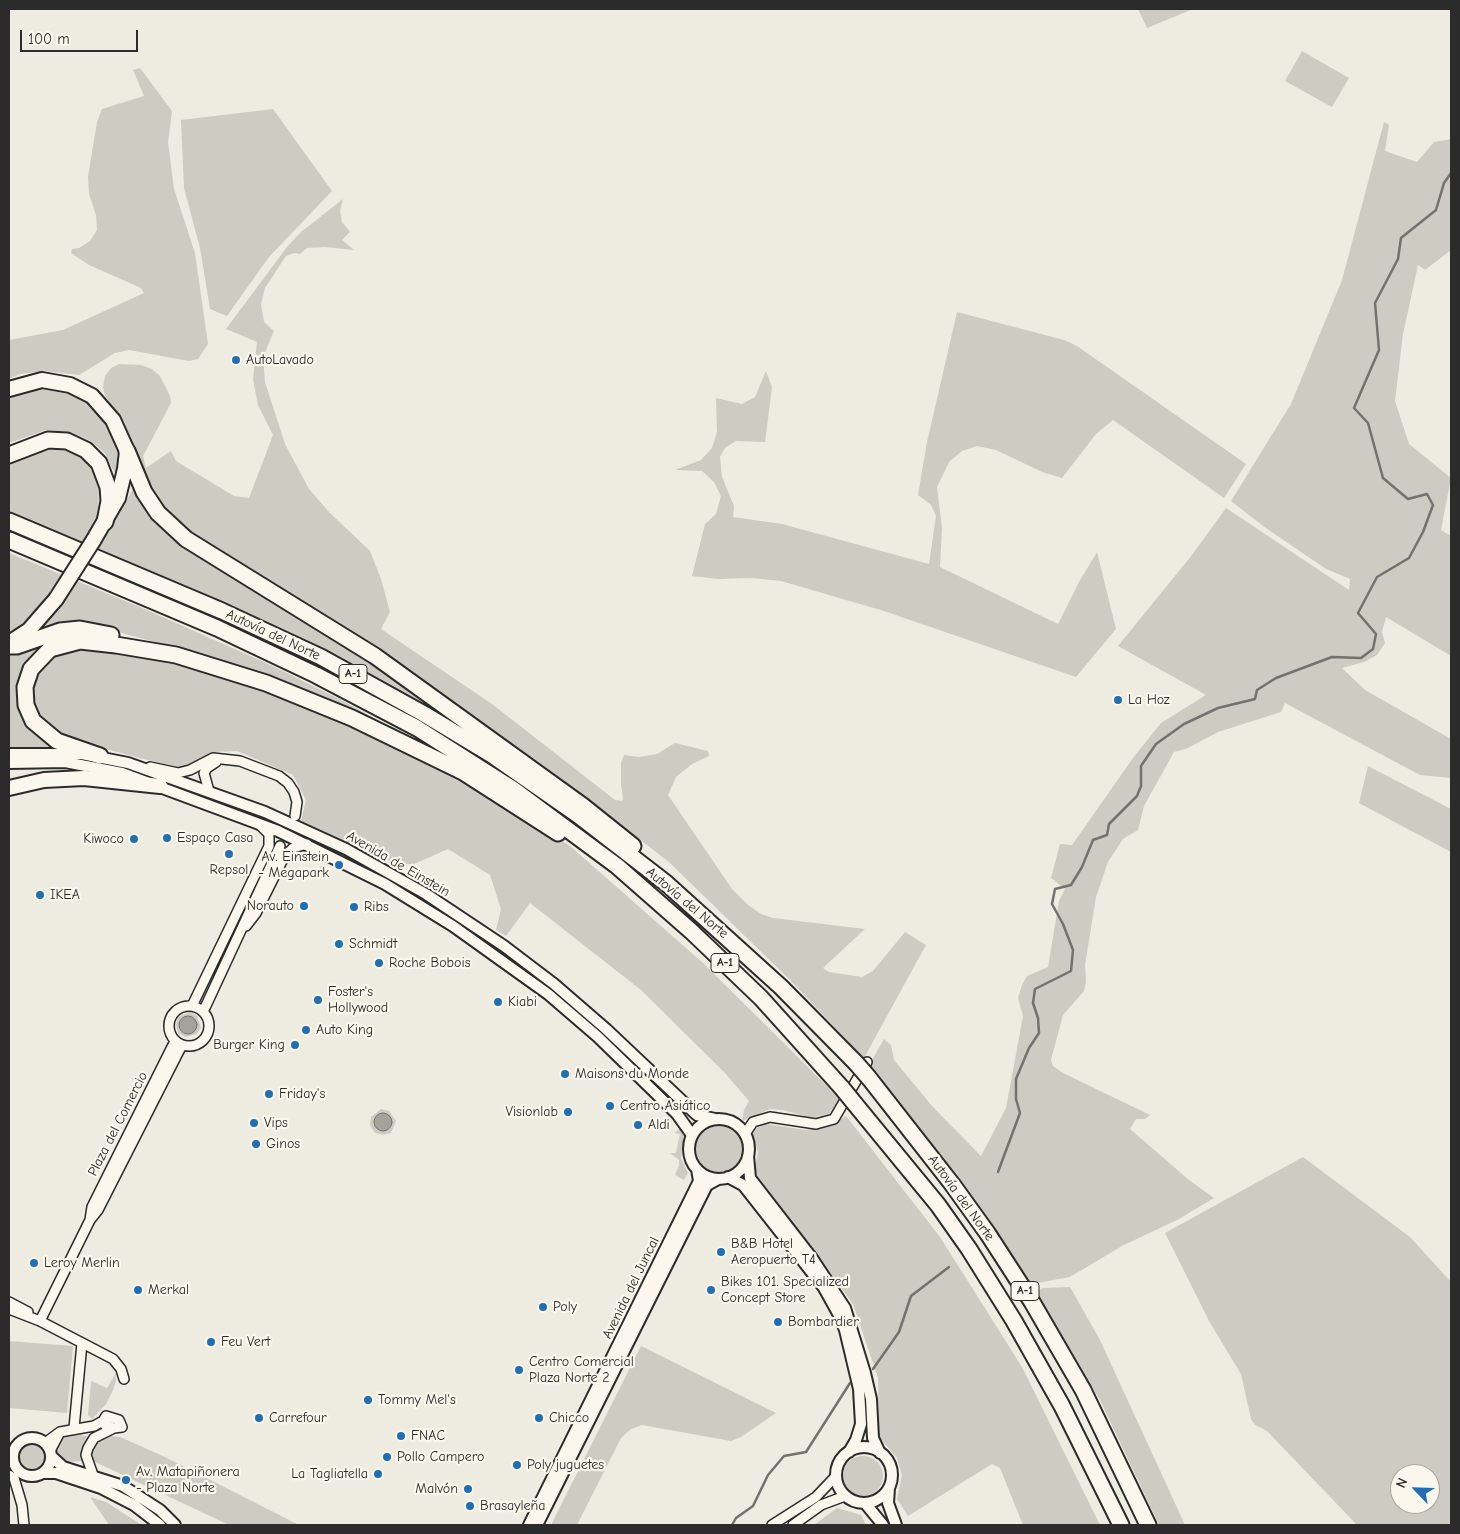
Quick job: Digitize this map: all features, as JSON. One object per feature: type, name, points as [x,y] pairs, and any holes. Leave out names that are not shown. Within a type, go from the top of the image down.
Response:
[{"type":"highway","points":[[9,389],[42,380],[59,382],[82,390],[107,411],[119,430],[137,480],[148,499],[158,513],[186,539],[375,656],[615,830],[632,845],[666,883]]},
{"type":"highway","points":[[9,455],[48,440],[67,441],[86,450],[99,463],[108,487],[109,501],[105,522]]},
{"type":"highway","points":[[9,645],[29,630],[56,599],[105,522],[118,498],[127,451]]},
{"type":"highway","name":"Autovía del Norte","points":[[9,521],[222,611],[320,657],[424,714],[529,780],[666,883],[862,1063],[869,1078],[952,1184],[988,1234],[1032,1302],[1084,1390],[1148,1525]]},
{"type":"highway","name":"Autovía del Norte","points":[[9,540],[217,628],[316,675],[417,728],[513,789],[571,831],[657,900],[760,998],[842,1088],[938,1205],[969,1249],[1014,1321],[1062,1406],[1121,1525]]},
{"type":"highway","points":[[9,645],[17,646],[60,631],[80,630],[152,645],[176,655],[266,683],[335,711],[463,772],[657,900]]},
{"type":"highway","points":[[100,756],[57,741],[33,721],[26,705],[25,687],[31,669],[50,649],[80,641],[176,655]]},
{"type":"highway","points":[[9,788],[44,780],[84,778],[160,786]]},
{"type":"street","name":"Avenida de Einstein","points":[[9,754],[74,754],[100,756],[128,763],[265,812],[346,849],[459,916],[554,984],[613,1035],[697,1115],[715,1119]]},
{"type":"street","points":[[128,763],[178,773],[190,770],[213,758],[230,758],[264,770],[288,783],[294,792],[297,802],[294,816]]},
{"type":"street","points":[[209,791],[204,773],[207,768],[221,759],[230,758]]},
{"type":"street","name":"Avenida de Einstein","points":[[9,763],[65,762],[122,773],[253,820],[307,844],[385,884],[453,926],[548,994],[598,1036],[677,1114],[692,1135]]},
{"type":"street","points":[[192,1006],[268,846],[269,834],[253,820]]},
{"type":"street","points":[[203,1012],[281,843],[262,873],[234,927],[228,933]]},
{"type":"street","points":[[241,931],[256,913],[288,852],[297,846],[307,844]]},
{"type":"street","points":[[192,1006],[203,1012],[208,1023],[206,1035],[196,1044],[179,1043],[169,1030],[170,1017],[179,1008],[192,1006]]},
{"type":"street","name":"Plaza del Comercio","points":[[40,1321],[90,1220],[92,1207],[179,1043]]},
{"type":"street","points":[[745,1134],[753,1122],[770,1117],[816,1124],[834,1119],[845,1104],[862,1063]]},
{"type":"street","points":[[880,1453],[873,1438],[871,1399],[865,1373],[844,1308],[812,1258],[750,1178],[748,1141],[745,1134],[732,1122],[715,1119],[706,1122],[692,1135],[689,1153],[696,1169],[703,1174],[743,1185],[824,1288],[845,1330],[859,1389],[861,1424],[856,1440],[837,1466],[837,1483],[845,1496],[851,1500],[865,1503],[881,1497],[888,1488]]},
{"type":"street","points":[[723,1178],[744,1165],[748,1156]]},
{"type":"street","name":"Avenida del Juncal","points":[[528,1525],[700,1181],[696,1169]]},
{"type":"street","name":"Avenida del Juncal","points":[[537,1525],[707,1185],[723,1178]]},
{"type":"street","points":[[9,1302],[33,1314],[40,1321]]},
{"type":"street","points":[[9,1309],[40,1321],[113,1359],[121,1369],[124,1379]]},
{"type":"street","points":[[74,1428],[82,1343]]},
{"type":"street","points":[[43,1473],[48,1468],[49,1450],[60,1432],[74,1428],[94,1426],[103,1421],[106,1416],[119,1420],[122,1427],[114,1428],[94,1438],[88,1448],[86,1455],[94,1475]]},
{"type":"street","points":[[24,1525],[22,1505],[12,1471],[13,1460],[11,1452],[28,1438],[40,1440],[63,1467],[94,1475],[123,1486],[139,1495],[175,1525]]},
{"type":"street","points":[[849,1452],[865,1448],[880,1453],[886,1458],[891,1472],[888,1503],[896,1525]]},
{"type":"street","points":[[12,1471],[30,1476],[56,1473],[101,1488],[134,1505],[160,1525]]},
{"type":"street","points":[[772,1525],[816,1497],[836,1476]]},
{"type":"street","points":[[793,1525],[821,1505],[845,1496]]},
{"type":"street","points":[[865,1503],[883,1525]]},
{"type":"shaded area","points":[[1138,9],[1193,9],[1147,28]]},
{"type":"shaded area","points":[[1302,51],[1349,78],[1332,107],[1285,81]]},
{"type":"shaded area","points":[[140,68],[172,111],[168,142],[174,189],[195,253],[208,344],[198,359],[189,361],[129,350],[115,353],[79,375],[45,371],[20,374],[9,379],[9,340],[63,330],[144,293],[141,288],[89,265],[71,253],[72,249],[79,248],[90,241],[97,230],[96,215],[89,194],[88,177],[97,122],[102,109],[144,96],[133,70]]},
{"type":"shaded area","points":[[273,109],[332,191],[269,257],[227,316],[210,309],[200,248],[184,188],[181,120]]},
{"type":"shaded area","points":[[1384,122],[1389,125],[1385,151],[1417,162],[1434,142],[1451,139],[1451,250],[1425,270],[1418,265],[1403,334],[1395,401],[1409,444],[1451,478],[1441,530],[1451,536],[1451,656],[1386,617],[1382,632],[1385,643],[1377,655],[1364,662],[1342,668],[1365,690],[1451,739],[1451,778],[1420,775],[1285,703],[1281,712],[1218,732],[1186,749],[1174,752],[1144,806],[1138,830],[1123,839],[1108,862],[1096,897],[1085,965],[1086,982],[1084,991],[1063,1015],[1051,1060],[1053,1066],[1063,1073],[1150,1115],[1145,1119],[1136,1119],[1130,1129],[1189,1180],[1214,1198],[1179,1219],[1122,1246],[1070,1277],[1032,1284],[958,1176],[869,1065],[884,1039],[891,1045],[894,1060],[932,1106],[981,1156],[1006,1108],[1023,1016],[1018,998],[1022,985],[1027,976],[1048,967],[1059,901],[1065,889],[1051,878],[1060,844],[1072,845],[1133,758],[1161,723],[1206,695],[1118,646],[1192,555],[1226,508],[1349,590],[1350,579],[1326,569],[1263,526],[1231,501],[1291,404],[1342,280]]},
{"type":"shaded area","points":[[343,199],[340,211],[342,222],[350,232],[342,240],[354,250],[325,247],[307,248],[300,254],[294,253],[286,256],[265,288],[261,304],[264,322],[274,331],[263,357],[265,382],[285,444],[309,489],[329,512],[370,551],[381,579],[390,612],[381,629],[492,704],[615,800],[622,801],[623,798],[621,763],[624,755],[639,757],[657,754],[675,743],[708,751],[709,756],[692,764],[676,777],[668,795],[732,889],[748,905],[761,914],[773,918],[865,929],[823,968],[829,972],[862,977],[873,971],[905,932],[926,945],[864,1058],[790,980],[669,862],[543,765],[372,645],[179,525],[154,494],[142,472],[121,418],[105,396],[103,387],[105,376],[111,368],[119,364],[141,365],[152,369],[160,376],[170,396],[171,403],[143,456],[146,468],[171,451],[176,461],[234,496],[249,498],[273,435],[258,405],[253,379],[257,342],[226,329],[287,247],[301,232]]},
{"type":"shaded area","points":[[957,312],[1064,340],[1077,346],[1246,464],[1224,498],[1113,420],[1096,434],[1062,478],[1042,472],[996,450],[977,446],[962,451],[949,462],[937,487],[942,528],[940,567],[1058,624],[1079,582],[1097,552],[1116,629],[1076,677],[884,611],[781,581],[751,578],[718,579],[692,576],[705,524],[716,514],[721,496],[714,482],[702,471],[675,470],[701,460],[712,448],[717,432],[716,398],[742,404],[755,397],[766,371],[772,387],[765,442],[736,441],[725,448],[720,457],[722,477],[734,506],[733,517],[782,524],[929,564],[936,516],[931,505],[918,495],[927,442]]},
{"type":"shaded area","points":[[47,389],[67,392],[82,399],[97,411],[109,428],[117,448],[118,470],[114,472],[104,452],[89,440],[69,432],[46,430],[9,443],[9,397],[27,390]]},
{"type":"shaded area","points":[[49,449],[65,450],[80,456],[91,467],[99,485],[98,514],[92,526],[108,534],[134,487],[155,522],[177,542],[247,583],[430,701],[428,705],[322,647],[223,601],[9,511],[9,464],[30,453]]},
{"type":"shaded area","points":[[9,553],[140,607],[273,666],[347,703],[400,733],[267,677],[214,658],[103,628],[44,630],[43,626],[67,595],[53,588],[32,620],[9,637]]},
{"type":"shaded area","points":[[57,639],[42,647],[30,661],[29,725],[40,738],[51,744],[49,749],[9,749],[9,656],[33,645]]},
{"type":"shaded area","points":[[66,649],[107,649],[183,662],[289,698],[437,762],[570,846],[703,963],[840,1099],[829,1114],[812,1118],[783,1110],[770,1109],[742,1121],[744,1110],[749,1101],[725,1073],[641,990],[530,903],[506,936],[496,930],[501,909],[490,875],[448,849],[414,864],[398,865],[301,821],[306,800],[293,775],[237,751],[212,752],[182,769],[71,740],[48,729],[35,709],[34,685],[43,663]]},
{"type":"shaded area","points":[[1368,766],[1451,809],[1451,852],[1359,803]]},
{"type":"shaded area","points":[[190,1012],[197,1016],[201,1027],[197,1034],[185,1037],[178,1033],[176,1025],[178,1017]],"holes":[[[189,1016],[197,1024],[189,1034],[184,1032],[180,1022]]]},
{"type":"shaded area","points":[[188,1016],[194,1019],[197,1025],[194,1031],[188,1034],[182,1031],[179,1025],[182,1019]]},
{"type":"shaded area","points":[[381,1109],[389,1111],[396,1121],[391,1133],[383,1135],[375,1133],[370,1125],[371,1117]],"holes":[[[380,1114],[386,1114],[391,1121],[389,1129],[378,1130],[374,1119]]]},
{"type":"shaded area","points":[[383,1113],[389,1116],[392,1122],[389,1128],[383,1131],[377,1128],[374,1122],[377,1116]]},
{"type":"shaded area","points":[[846,1116],[940,1237],[1022,1367],[1100,1525],[1023,1525],[1000,1468],[992,1464],[908,1516],[897,1499],[902,1475],[897,1458],[879,1437],[878,1378],[853,1304],[754,1171],[758,1153],[752,1130],[766,1124],[805,1130],[827,1127]]},
{"type":"shaded area","points":[[719,1126],[728,1128],[736,1133],[741,1141],[743,1150],[741,1159],[736,1167],[728,1172],[719,1174],[710,1172],[702,1167],[697,1159],[695,1150],[697,1141],[702,1133],[710,1128]]},
{"type":"shaded area","points":[[680,1128],[684,1134],[681,1158],[688,1173],[684,1180],[675,1175],[679,1160],[670,1153],[676,1153],[680,1134],[675,1133]]},
{"type":"shaded area","points":[[1303,1157],[1410,1237],[1451,1282],[1451,1525],[1357,1525],[1267,1431],[1255,1425],[1251,1419],[1241,1374],[1209,1321],[1165,1233]]},
{"type":"shaded area","points":[[1070,1287],[1100,1340],[1185,1525],[1159,1525],[1100,1400],[1036,1292],[1043,1288]]},
{"type":"shaded area","points":[[9,1341],[73,1346],[67,1413],[9,1408]]},
{"type":"shaded area","points":[[641,1346],[776,1413],[741,1437],[731,1441],[642,1425],[631,1429],[621,1438],[577,1525],[551,1525]]},
{"type":"shaded area","points":[[116,1373],[116,1381],[106,1404],[92,1419],[88,1415],[91,1381],[107,1388]]},
{"type":"shaded area","points":[[80,1435],[91,1437],[83,1449],[84,1461],[66,1462],[54,1455],[54,1449],[61,1438]]},
{"type":"shaded area","points":[[111,1436],[120,1437],[165,1457],[299,1525],[229,1525],[91,1460],[92,1448],[103,1439]]},
{"type":"shaded area","points":[[32,1443],[42,1447],[46,1457],[42,1467],[32,1471],[22,1467],[18,1457],[22,1447]]},
{"type":"shaded area","points":[[863,1456],[877,1462],[883,1476],[877,1490],[863,1496],[849,1490],[843,1476],[849,1462]]},
{"type":"shaded area","points":[[90,1497],[106,1502],[142,1525],[109,1525]]},
{"type":"shaded area","points":[[837,1508],[861,1515],[866,1525],[814,1525]]},
{"type":"waterway","points":[[998,1172],[1020,1113],[1016,1099],[1016,1079],[1029,1048],[1039,1033],[1038,1018],[1033,1003],[1035,989],[1071,971],[1073,950],[1063,924],[1052,904],[1055,889],[1071,885],[1082,867],[1093,840],[1107,835],[1109,824],[1137,796],[1141,786],[1141,766],[1156,744],[1184,724],[1218,708],[1255,699],[1257,690],[1276,678],[1332,657],[1361,658],[1373,649],[1376,634],[1358,613],[1377,577],[1409,558],[1423,532],[1433,505],[1427,494],[1408,499],[1383,478],[1368,423],[1354,408],[1379,350],[1375,303],[1398,259],[1401,238],[1436,210],[1444,183],[1451,173]]},
{"type":"waterway","points":[[873,1369],[899,1332],[911,1296],[949,1267]]},
{"type":"waterway","points":[[732,1525],[736,1518],[753,1506],[768,1475],[784,1456],[806,1452],[850,1383]]},
{"type":"place","name":"AutoLavado","points":[[236,360]]},
{"type":"place","name":"La Hoz","points":[[1118,700]]},
{"type":"place","name":"Espaço Casa","points":[[167,838]]},
{"type":"place","name":"Kiwoco","points":[[134,839]]},
{"type":"place","name":"Repsol","points":[[229,854]]},
{"type":"place","name":"Av. Einstein - Megapark","points":[[339,865]]},
{"type":"place","name":"IKEA","points":[[40,895]]},
{"type":"place","name":"Norauto","points":[[304,906]]},
{"type":"place","name":"Ribs","points":[[354,907]]},
{"type":"place","name":"Schmidt","points":[[339,944]]},
{"type":"place","name":"Roche Bobois","points":[[379,963]]},
{"type":"place","name":"Foster's Hollywood","points":[[318,1000]]},
{"type":"place","name":"Kiabi","points":[[498,1002]]},
{"type":"place","name":"Auto King","points":[[306,1030]]},
{"type":"place","name":"Burger King","points":[[295,1045]]},
{"type":"place","name":"Maisons du Monde","points":[[565,1074]]},
{"type":"place","name":"Friday's","points":[[269,1094]]},
{"type":"place","name":"Centro Asiático","points":[[610,1106]]},
{"type":"place","name":"Visionlab","points":[[568,1112]]},
{"type":"place","name":"Vips","points":[[254,1123]]},
{"type":"place","name":"Aldi","points":[[638,1125]]},
{"type":"place","name":"Ginos","points":[[256,1144]]},
{"type":"place","name":"B&B Hotel Aeropuerto T4","points":[[721,1252]]},
{"type":"place","name":"Leroy Merlin","points":[[34,1263]]},
{"type":"place","name":"Merkal","points":[[138,1290]]},
{"type":"place","name":"Bikes 101. Specialized Concept Store","points":[[711,1290]]},
{"type":"place","name":"Poly","points":[[543,1307]]},
{"type":"place","name":"Bombardier","points":[[778,1322]]},
{"type":"place","name":"Feu Vert","points":[[211,1342]]},
{"type":"place","name":"Centro Comercial Plaza Norte 2","points":[[519,1370]]},
{"type":"place","name":"Tommy Mel's","points":[[368,1400]]},
{"type":"place","name":"Carrefour","points":[[259,1418]]},
{"type":"place","name":"Chicco","points":[[539,1418]]},
{"type":"place","name":"FNAC","points":[[401,1436]]},
{"type":"place","name":"Pollo Campero","points":[[387,1457]]},
{"type":"place","name":"Poly juguetes","points":[[517,1465]]},
{"type":"place","name":"La Tagliatella","points":[[378,1474]]},
{"type":"place","name":"Av. Matapiñonera - Plaza Norte","points":[[126,1480]]},
{"type":"place","name":"Malvón","points":[[468,1489]]},
{"type":"place","name":"Brasayleña","points":[[470,1506]]}]
